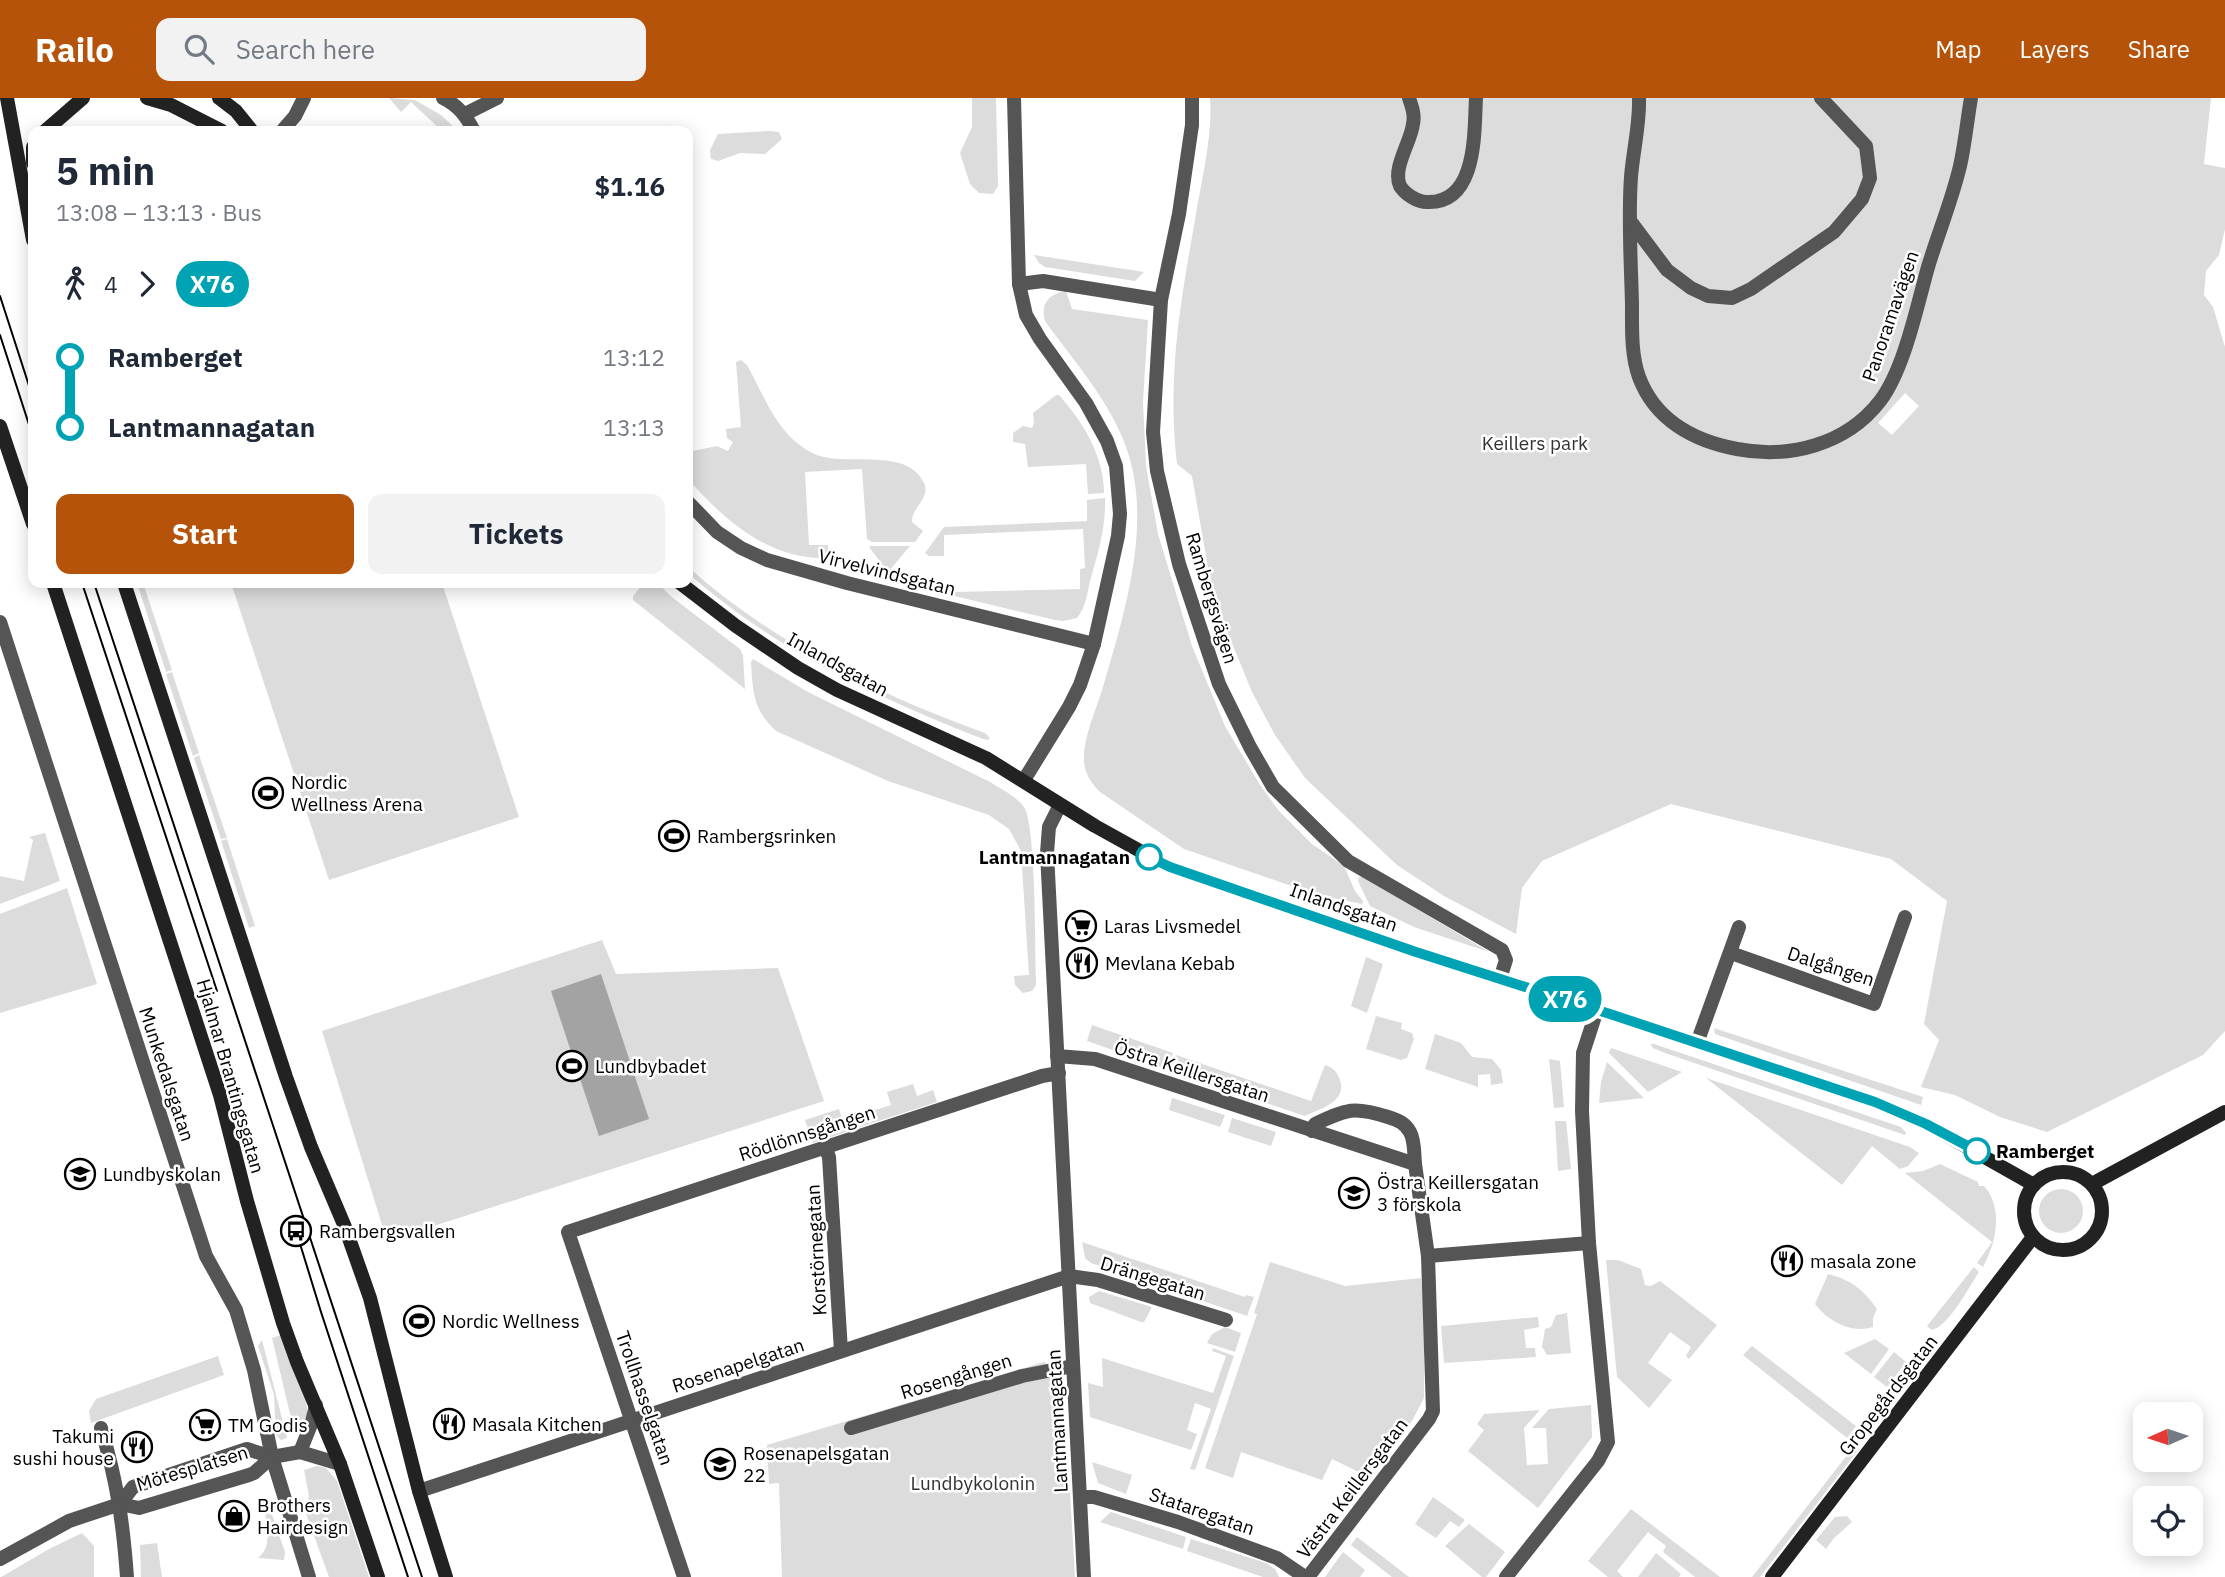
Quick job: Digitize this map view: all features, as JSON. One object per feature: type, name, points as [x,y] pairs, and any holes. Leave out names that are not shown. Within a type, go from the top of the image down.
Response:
[{"type":"street","points":[[7,98],[28,213]]},
{"type":"street","points":[[51,126],[83,98]]},
{"type":"street","points":[[146,98],[171,105],[212,126]]},
{"type":"street","points":[[219,98],[236,111],[248,126]]},
{"type":"street","points":[[286,126],[304,98]]},
{"type":"street","points":[[443,98],[455,103],[471,126]]},
{"type":"street","points":[[465,114],[497,98]]},
{"type":"street","points":[[1014,98],[1019,284],[1026,315],[1086,403],[1107,441],[1116,466],[1120,513],[1118,536],[1094,644],[1080,685],[1024,780]]},
{"type":"street","name":"Rambergsvägen","points":[[1192,98],[1192,125],[1179,214],[1161,300],[1153,432],[1157,471],[1179,564],[1196,621],[1219,684],[1273,787],[1348,861],[1502,950],[1506,960],[1500,979]]},
{"type":"street","points":[[1409,98],[1414,121],[1399,172],[1399,184],[1406,193],[1427,202],[1444,198],[1458,188],[1469,170],[1475,149],[1476,98]]},
{"type":"street","name":"Panoramavägen","points":[[1639,98],[1630,185],[1630,251],[1635,363],[1644,390],[1678,428],[1727,447],[1784,453],[1816,445],[1856,424],[1879,401],[1891,382],[1960,167],[1971,98]]},
{"type":"street","points":[[1631,222],[1667,270],[1691,288],[1708,296],[1732,298],[1751,289],[1834,232],[1863,199],[1870,178],[1866,146],[1822,98]]},
{"type":"street","points":[[1019,284],[1043,281],[1161,300]]},
{"type":"street","points":[[0,426],[28,509]]},
{"type":"street","name":"Virvelvindsgatan","points":[[693,507],[717,532],[766,561],[1094,644]]},
{"type":"street","name":"Hjalmar Brantingsgatan","points":[[55,588],[220,1095],[247,1201],[283,1323],[340,1464],[378,1577]]},
{"type":"street","points":[[126,588],[286,1077],[370,1298],[419,1491],[446,1577]]},
{"type":"street","name":"Inlandsgatan","points":[[687,588],[798,668],[837,690],[986,758],[1060,805],[1170,867],[1875,1102],[1926,1124],[2034,1185]]},
{"type":"street","name":"Munkedalsgatan","points":[[0,622],[206,1256],[236,1310],[254,1370],[272,1457],[309,1577]]},
{"type":"street","name":"Lantmannagatan","points":[[1060,805],[1049,827],[1047,853],[1084,1577]]},
{"type":"street","name":"Dalgången","points":[[1731,953],[1874,1004],[1905,917]]},
{"type":"street","points":[[1698,1043],[1739,927]]},
{"type":"street","points":[[1506,1577],[1598,1461],[1608,1442],[1589,1243],[1582,1111],[1583,1053],[1597,1010]]},
{"type":"street","name":"Östra Keillersgatan","points":[[1058,1056],[1095,1059],[1415,1164]]},
{"type":"street","name":"Rödlönnsgången","points":[[568,1232],[1042,1076],[1059,1077]]},
{"type":"street","points":[[1312,1131],[1315,1124],[1338,1113],[1352,1110],[1366,1110],[1405,1125],[1412,1136],[1428,1256],[1589,1243]]},
{"type":"street","points":[[2092,1184],[2225,1112]]},
{"type":"street","name":"Korstörnegatan","points":[[825,1147],[830,1157],[841,1351]]},
{"type":"street","points":[[2063,1172],[2079,1175],[2092,1184],[2101,1199],[2102,1216],[2098,1229],[2090,1240],[2080,1247],[2062,1251],[2043,1245],[2034,1237],[2025,1223],[2024,1207],[2034,1185],[2047,1175],[2063,1172]]},
{"type":"street","name":"Trollhasselgatan","points":[[568,1232],[684,1577]]},
{"type":"street","name":"Gropegårdsgatan","points":[[1772,1577],[2034,1237]]},
{"type":"street","name":"Västra Keillersgatan","points":[[1307,1577],[1433,1411],[1428,1256]]},
{"type":"street","name":"Rosenapelgatan","points":[[419,1491],[1069,1276]]},
{"type":"street","name":"Drängegatan","points":[[1069,1276],[1098,1280],[1226,1320]]},
{"type":"street","name":"Rosengången","points":[[851,1428],[1023,1376],[1073,1366]]},
{"type":"street","points":[[299,1452],[316,1405]]},
{"type":"street","name":"Mötesplatsen","points":[[101,1428],[114,1471],[120,1504]]},
{"type":"street","name":"Mötesplatsen","points":[[120,1504],[133,1487],[239,1451],[247,1450],[272,1457],[299,1452],[340,1464]]},
{"type":"street","name":"Mötesplatsen","points":[[120,1504],[139,1508],[249,1475],[272,1457]]},
{"type":"street","name":"Stataregatan","points":[[1081,1497],[1094,1497],[1178,1522],[1277,1558],[1307,1577]]},
{"type":"street","points":[[0,1559],[26,1542],[69,1521],[120,1504],[127,1577]]},
{"type":"green space","points":[[389,98],[415,100],[441,115],[453,126],[437,126],[411,102],[401,112]]},
{"type":"green space","points":[[972,98],[996,98],[998,186],[993,194],[979,193],[970,184],[960,153],[972,127]]},
{"type":"green space","name":"Keillers park","points":[[1210,98],[2211,98],[2204,164],[2225,168],[2225,229],[2219,255],[2206,271],[2204,295],[2213,307],[2225,347],[2225,1031],[2203,1055],[2047,1132],[2000,1117],[1955,1095],[1921,1087],[1939,1040],[1924,1024],[1947,901],[1891,859],[1671,804],[1542,861],[1522,888],[1516,934],[1444,896],[1397,865],[1305,778],[1275,735],[1252,692],[1227,631],[1209,573],[1192,476],[1177,464],[1174,371],[1184,282],[1206,159]],"holes":[[[1905,393],[1919,406],[1892,435],[1878,423]]]},
{"type":"green space","points":[[779,132],[782,139],[765,154],[740,153],[718,161],[711,159],[710,150],[718,134]]},
{"type":"green space","points":[[1034,255],[1144,272],[1135,281],[1045,267]]},
{"type":"green space","points":[[1066,291],[1072,309],[1148,320],[1143,402],[1146,466],[1158,534],[1192,646],[1225,726],[1260,785],[1279,811],[1312,844],[1344,866],[1355,891],[1363,901],[1362,904],[1318,895],[1184,849],[1100,792],[1085,769],[1086,742],[1118,636],[1130,583],[1137,529],[1137,503],[1129,455],[1111,414],[1045,321],[1044,309],[1047,300]]},
{"type":"green space","points":[[741,360],[747,365],[783,429],[805,449],[836,459],[893,462],[917,472],[924,483],[925,493],[914,512],[912,522],[923,531],[915,542],[872,542],[867,539],[862,469],[805,472],[809,545],[828,545],[829,558],[787,553],[768,545],[733,523],[702,494],[693,484],[693,451],[717,446],[728,451],[733,442],[727,438],[726,429],[741,427],[736,362]]},
{"type":"green space","points":[[1056,395],[1068,405],[1091,440],[1100,466],[1104,493],[1088,494],[1086,464],[1028,467],[1025,444],[1013,442],[1013,433],[1023,426],[1032,428],[1033,413]]},
{"type":"green space","points":[[1105,498],[1099,550],[1084,605],[1077,618],[1055,620],[925,589],[947,588],[948,592],[955,592],[1080,589],[1080,569],[1085,568],[1083,529],[944,535],[944,556],[929,556],[925,553],[944,527],[1087,521],[1087,500]]},
{"type":"green space","points":[[910,546],[888,572],[869,547]]},
{"type":"green space","points":[[693,571],[756,620],[829,664],[905,701],[985,733],[990,738],[983,739],[943,723],[828,669],[756,626],[693,577]]},
{"type":"green space","points":[[139,588],[145,588],[172,670],[166,672]]},
{"type":"green space","points":[[233,588],[444,588],[519,817],[329,880]]},
{"type":"green space","points":[[640,588],[662,588],[740,649],[743,655],[745,689],[633,600]]},
{"type":"green space","points":[[753,659],[808,692],[990,782],[1021,803],[1028,818],[1033,861],[1036,985],[1032,991],[1023,993],[1015,985],[1014,976],[1029,975],[1021,851],[1009,829],[989,815],[888,781],[776,731],[768,723],[756,700],[751,662]]},
{"type":"green space","points":[[172,672],[199,753],[193,756],[166,674]]},
{"type":"green space","points":[[199,755],[227,838],[221,839],[194,758]]},
{"type":"green space","points":[[45,833],[60,881],[0,904],[0,876],[24,881],[33,840],[29,837]]},
{"type":"green space","points":[[227,839],[255,926],[249,928],[221,841]]},
{"type":"green space","points":[[1359,877],[1489,952],[1414,927],[1370,906],[1358,881]]},
{"type":"green space","points":[[67,888],[97,984],[0,1013],[0,914]]},
{"type":"green space","name":"Lundbybadet","points":[[602,940],[616,974],[778,968],[824,1101],[387,1241],[322,1031]]},
{"type":"green space","points":[[1366,957],[1383,964],[1367,1013],[1351,1006]]},
{"type":"green space","points":[[1376,1016],[1402,1023],[1401,1029],[1412,1033],[1414,1039],[1407,1058],[1401,1060],[1366,1049]]},
{"type":"green space","points":[[1092,1025],[1173,1053],[1167,1069],[1087,1041]]},
{"type":"green space","points":[[1714,1028],[1923,1097],[1921,1105],[1715,1034]]},
{"type":"green space","points":[[1435,1034],[1461,1043],[1472,1057],[1492,1059],[1501,1070],[1503,1083],[1491,1085],[1490,1074],[1478,1075],[1478,1087],[1425,1069]]},
{"type":"green space","points":[[1650,1044],[1901,1127],[1906,1133],[1905,1135],[1665,1053]]},
{"type":"green space","points":[[1611,1048],[1682,1072],[1648,1092],[1609,1053]]},
{"type":"green space","points":[[1176,1055],[1311,1101],[1325,1065],[1331,1067],[1340,1080],[1340,1094],[1331,1104],[1305,1116],[1171,1071]]},
{"type":"green space","points":[[1549,1059],[1560,1061],[1564,1107],[1554,1108]]},
{"type":"green space","points":[[1607,1062],[1644,1098],[1599,1103]]},
{"type":"green space","points":[[1706,1078],[1910,1147],[1919,1153],[1908,1166],[1900,1169],[1872,1146],[1842,1185]]},
{"type":"green space","points":[[913,1084],[917,1096],[933,1090],[937,1102],[857,1128],[853,1117],[891,1105],[887,1092]]},
{"type":"green space","points":[[1172,1098],[1225,1115],[1220,1127],[1169,1110]]},
{"type":"green space","points":[[839,1109],[846,1132],[813,1143],[805,1120]]},
{"type":"green space","points":[[1232,1118],[1276,1132],[1271,1146],[1228,1132]]},
{"type":"green space","points":[[1555,1121],[1566,1121],[1571,1169],[1558,1171]]},
{"type":"green space","points":[[1940,1164],[1978,1182],[1990,1195],[1996,1226],[1991,1248],[1983,1267],[1977,1263],[1992,1242],[1905,1173],[1923,1171]]},
{"type":"green space","points":[[2061,1189],[2076,1196],[2083,1211],[2076,1226],[2061,1233],[2046,1226],[2039,1211],[2046,1196]]},
{"type":"green space","points":[[1082,1242],[1245,1297],[1254,1297],[1247,1316],[1091,1263],[1085,1258]]},
{"type":"green space","points":[[1606,1260],[1618,1260],[1641,1269],[1645,1285],[1651,1286],[1660,1281],[1717,1325],[1689,1359],[1686,1356],[1691,1347],[1670,1332],[1648,1363],[1672,1380],[1649,1408],[1617,1377]]},
{"type":"green space","points":[[1270,1262],[1345,1286],[1421,1278],[1424,1309],[1424,1398],[1412,1421],[1369,1477],[1332,1459],[1322,1480],[1241,1452],[1233,1478],[1205,1468],[1257,1314],[1254,1313]]},
{"type":"green space","points":[[1974,1267],[1979,1272],[1958,1305],[1945,1321],[1932,1330],[1927,1326]]},
{"type":"green space","points":[[1828,1274],[1850,1282],[1867,1296],[1877,1309],[1873,1327],[1848,1327],[1833,1321],[1815,1304]]},
{"type":"green space","points":[[1099,1291],[1152,1307],[1144,1322],[1141,1322],[1090,1303],[1089,1297]]},
{"type":"green space","points":[[1567,1313],[1571,1353],[1547,1355],[1542,1347],[1545,1329],[1551,1327],[1556,1315]]},
{"type":"green space","points":[[1538,1317],[1539,1327],[1524,1330],[1526,1348],[1535,1348],[1536,1357],[1444,1363],[1441,1326]]},
{"type":"green space","points":[[1225,1327],[1241,1333],[1235,1352],[1207,1343],[1212,1334]]},
{"type":"green space","points":[[281,1335],[302,1387],[307,1408],[306,1422],[295,1435],[272,1338]]},
{"type":"green space","points":[[1875,1339],[1889,1349],[1871,1374],[1844,1353]]},
{"type":"green space","points":[[262,1340],[287,1438],[281,1440],[276,1435],[274,1395],[258,1346]]},
{"type":"green space","points":[[1752,1346],[1856,1426],[1847,1438],[1743,1355]]},
{"type":"green space","points":[[1213,1348],[1234,1356],[1195,1470],[1190,1469],[1211,1409],[1195,1403],[1187,1430],[1197,1434],[1191,1450],[1090,1417],[1088,1383],[1103,1387],[1102,1358],[1213,1393],[1226,1356],[1212,1351]]},
{"type":"green space","points":[[1894,1352],[1906,1362],[1887,1387],[1874,1377]]},
{"type":"green space","points":[[218,1356],[224,1375],[91,1423],[89,1411],[96,1399]]},
{"type":"green space","name":"Lundbykolonin","points":[[1044,1362],[1063,1376],[1075,1577],[782,1577],[779,1483],[769,1484],[767,1445]]},
{"type":"green space","points":[[1591,1405],[1592,1437],[1538,1508],[1468,1451],[1484,1430],[1477,1424],[1484,1414],[1540,1410],[1524,1428],[1527,1465],[1548,1464],[1546,1428],[1532,1428],[1549,1409]]},
{"type":"green space","points":[[1855,1445],[1859,1449],[1760,1577],[1752,1577]]},
{"type":"green space","points":[[1092,1462],[1132,1475],[1126,1494],[1098,1483]]},
{"type":"green space","points":[[317,1466],[326,1468],[337,1481],[369,1577],[329,1577],[305,1511],[309,1496],[304,1470]]},
{"type":"green space","points":[[1433,1497],[1465,1520],[1459,1527],[1450,1521],[1436,1538],[1415,1524]]},
{"type":"green space","points":[[268,1503],[285,1552],[284,1560],[258,1558],[266,1546],[268,1533],[265,1505]]},
{"type":"green space","points":[[1631,1509],[1720,1577],[1695,1577],[1663,1552],[1666,1546],[1648,1532],[1617,1571],[1623,1577],[1608,1577],[1588,1561]]},
{"type":"green space","points":[[1111,1512],[1186,1537],[1183,1549],[1100,1522]]},
{"type":"green space","points":[[1847,1516],[1852,1522],[1826,1549],[1816,1540],[1835,1517]]},
{"type":"green space","points":[[1469,1524],[1505,1552],[1486,1577],[1482,1577],[1445,1546]]},
{"type":"green space","points":[[82,1533],[94,1546],[94,1577],[1,1577],[49,1549]]},
{"type":"green space","points":[[1357,1537],[1409,1577],[1392,1577],[1351,1545]]},
{"type":"green space","points":[[1191,1539],[1266,1563],[1275,1569],[1279,1577],[1263,1577],[1187,1551]]},
{"type":"green space","points":[[157,1543],[162,1577],[141,1577],[140,1545]]},
{"type":"green space","points":[[1343,1552],[1365,1570],[1360,1577],[1325,1577]]},
{"type":"green space","points":[[1656,1553],[1681,1574],[1679,1577],[1638,1577]]},
{"type":"shaded area","points":[[601,974],[649,1119],[599,1136],[551,991]]},
{"type":"tram line","points":[[0,296],[28,383]]},
{"type":"tram line","points":[[0,335],[28,422]]},
{"type":"tram line","points":[[84,588],[217,991]]},
{"type":"tram line","points":[[96,588],[422,1577]]},
{"type":"tram line","points":[[297,1234],[408,1577]]},
{"type":"bus line","name":"X76","points":[[1149,857],[1170,867],[1416,952],[1875,1102],[1926,1124],[1977,1151]]},
{"type":"place","name":"Nordic Wellness Arena","points":[[268,793]]},
{"type":"place","name":"Rambergsrinken","points":[[674,836]]},
{"type":"place","name":"Lantmannagatan","points":[[1149,857]]},
{"type":"place","name":"Laras Livsmedel","points":[[1081,926]]},
{"type":"place","name":"Mevlana Kebab","points":[[1082,963]]},
{"type":"place","name":"Lundbybadet","points":[[572,1066]]},
{"type":"place","name":"Ramberget","points":[[1977,1151]]},
{"type":"place","name":"Lundbyskolan","points":[[80,1174]]},
{"type":"place","name":"Östra Keillersgatan 3 förskola","points":[[1354,1193]]},
{"type":"place","name":"Rambergsvallen","points":[[296,1231]]},
{"type":"place","name":"masala zone","points":[[1787,1261]]},
{"type":"place","name":"Nordic Wellness","points":[[419,1321]]},
{"type":"place","name":"Masala Kitchen","points":[[449,1424]]},
{"type":"place","name":"TM Godis","points":[[205,1425]]},
{"type":"place","name":"Takumi sushi house","points":[[137,1447]]},
{"type":"place","name":"Rosenapelsgatan 22","points":[[720,1464]]},
{"type":"place","name":"Brothers Hairdesign","points":[[234,1516]]}]
